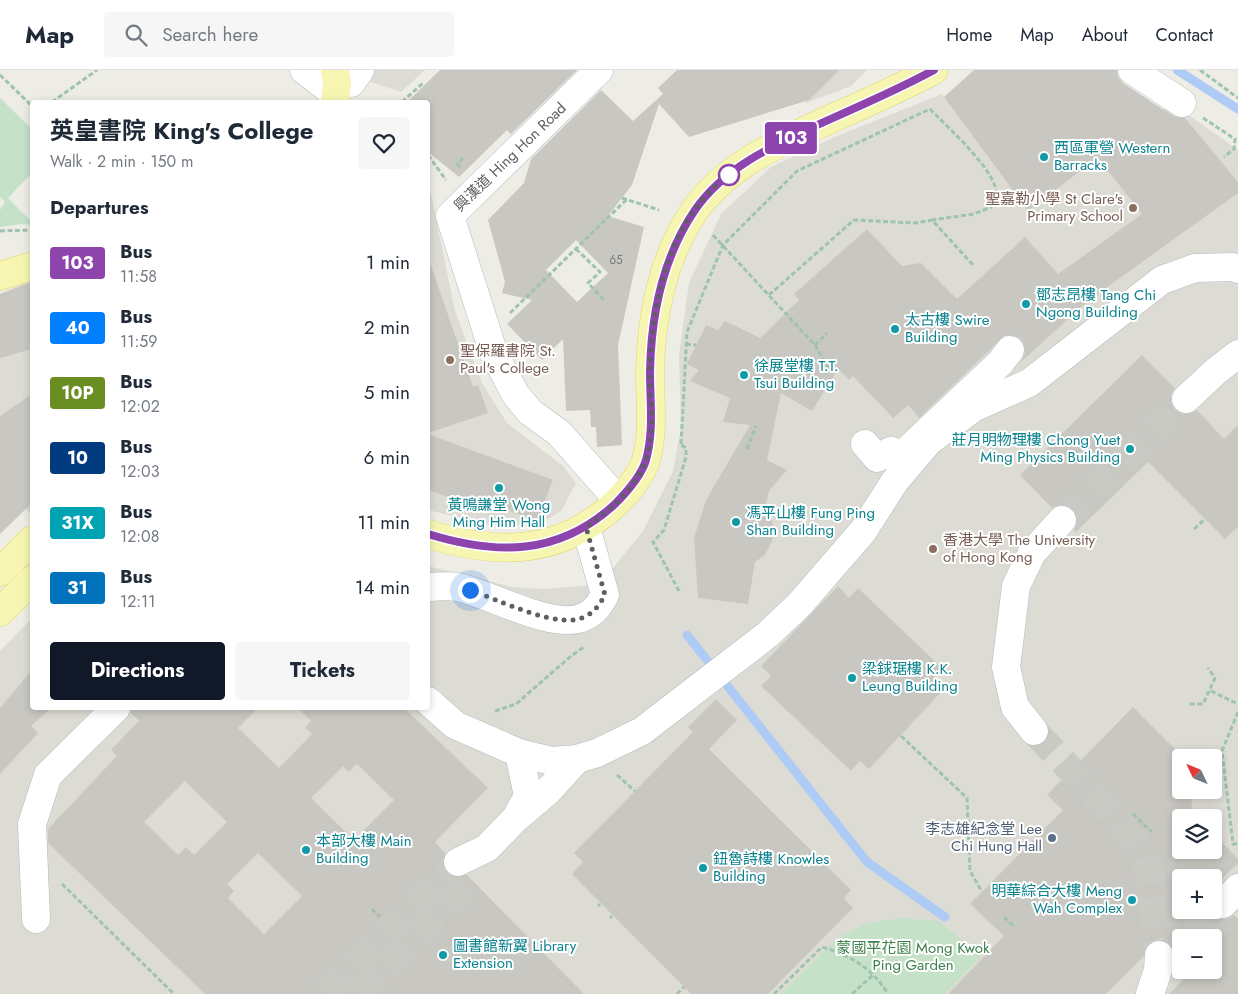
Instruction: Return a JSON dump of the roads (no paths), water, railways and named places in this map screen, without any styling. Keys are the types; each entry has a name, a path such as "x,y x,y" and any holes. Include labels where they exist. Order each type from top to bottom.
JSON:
{"main road":[{"path":"430,535 463,544 490,548 514,548 552,542 586,527 618,500 638,475 645,462 651,427 650,372 652,337 657,306 672,249 697,208 729,175 766,150 934,70"},
{"path":"0,276 30,267"},
{"path":"0,572 30,542"},
{"path":"0,612 30,582"}],"street":[{"path":"304,70 339,80"},
{"name":"興漢道 Hing Hon Road","path":"599,70 450,216 494,354 516,395 530,412 559,433 618,500"},
{"path":"1132,70 1191,110"},
{"path":"430,703 454,725 519,753 552,761 597,753 642,731 767,635 799,604 863,531 895,480 929,441 973,408 1028,383 1162,280 1195,268 1233,267 1238,269"},
{"path":"864,444 877,458 891,451 898,458 1000,363 1010,350"},
{"path":"1186,399 1216,371 1238,354"},
{"path":"1034,731 1015,706 1006,667 1016,586 1032,553 1062,520"},
{"path":"430,587 457,586 539,616 566,620 584,618 598,608 605,595 586,527"},
{"path":"36,919 32,824 48,775 114,710"},
{"path":"515,819 528,796 519,753"},
{"path":"467,870 515,819 548,791 577,758"}],"waterway":[{"path":"1177,70 1238,109"},
{"path":"687,635 867,862 945,917"}],"tunnel":[{"path":"1062,520 1186,399"},
{"path":"1034,731 1106,807 1139,847 1149,871 1159,955"},
{"path":"323,994 458,862"},
{"path":"356,994 475,879"},
{"path":"1199,929 1223,904"}],"place":[{"name":"西區軍營 Western Barracks","path":"1044,157"},
{"name":"聖嘉勒小學 St Clare's Primary School","path":"1133,208"},
{"name":"鄧志昂樓 Tang Chi Ngong Building","path":"1026,304"},
{"name":"太古樓 Swire Building","path":"895,329"},
{"name":"聖保羅書院 St. Paul's College","path":"450,360"},
{"name":"徐展堂樓 T.T. Tsui Building","path":"744,375"},
{"name":"莊月明物理樓 Chong Yuet Ming Physics Building","path":"1130,449"},
{"name":"黃鳴謙堂 Wong Ming Him Hall","path":"499,488"},
{"name":"馮平山樓 Fung Ping Shan Building","path":"736,522"},
{"name":"香港大學 The University of Hong Kong","path":"933,549"},
{"name":"梁銶琚樓 K.K. Leung Building","path":"852,678"},
{"name":"李志雄紀念堂 Lee Chi Hung Hall","path":"1052,838"},
{"name":"本部大樓 Main Building","path":"306,850"},
{"name":"鈕魯詩樓 Knowles Building","path":"703,868"},
{"name":"明華綜合大樓 Meng Wah Complex","path":"1132,900"},
{"name":"圖書館新翼 Library Extension","path":"443,955"}],"park label":[{"name":"蒙國平花園 Mong Kwok Ping Garden","path":"913,956"}]}
